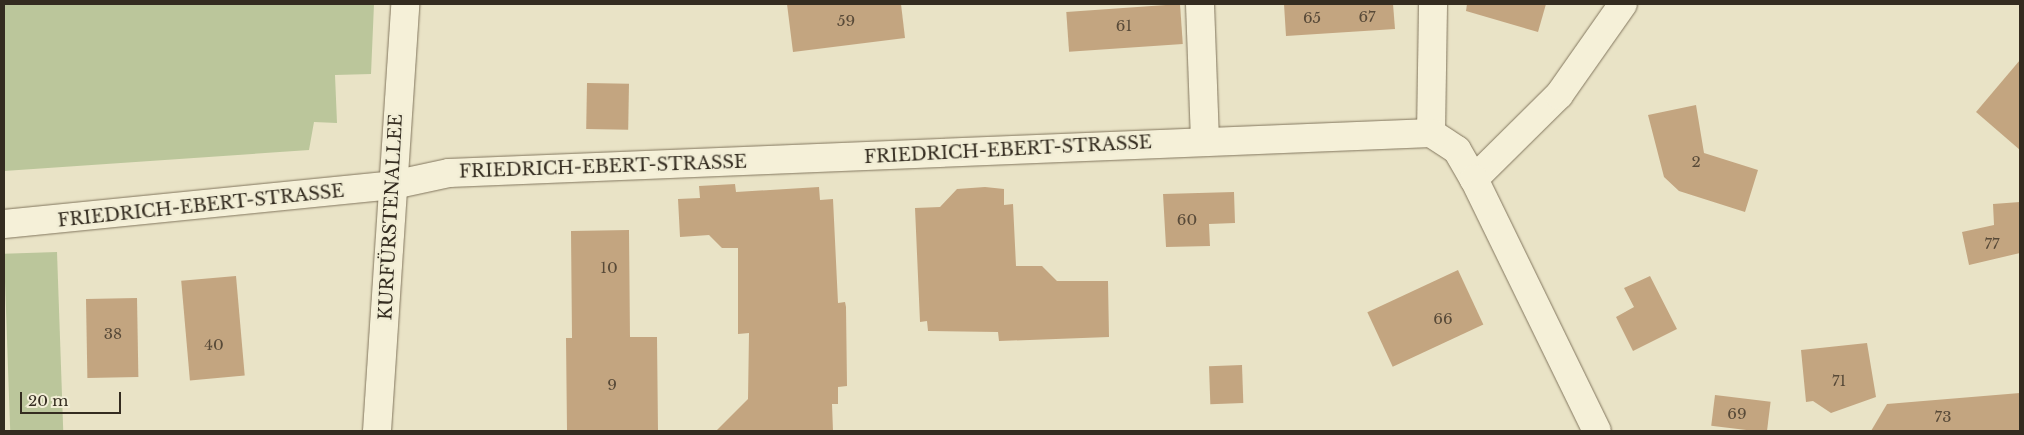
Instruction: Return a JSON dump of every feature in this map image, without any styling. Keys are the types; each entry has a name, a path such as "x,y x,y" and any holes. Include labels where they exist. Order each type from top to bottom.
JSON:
{"street":[{"name":"KURFÜRSTENALLEE","path":"378,431 405,4"},
{"path":"1200,4 1205,141"},
{"path":"1433,4 1431,133 1457,150 1474,179 1597,431"},
{"path":"1474,179 1559,96 1622,4"},
{"name":"FRIEDRICH-EBERT-STRASSE","path":"4,224 393,185 449,173 1431,133"}],"green space":[{"path":"4,4 374,4 371,74 335,75 337,123 314,122 309,150 4,171"},
{"path":"57,252 63,431 10,431 4,254"}],"building":[{"path":"787,4 901,4 905,38 793,52"},
{"path":"1180,4 1183,44 1069,52 1066,12"},
{"path":"1284,4 1393,4 1395,29 1286,36"},
{"path":"1467,4 1546,4 1538,32 1466,11"},
{"path":"2020,60 2020,150 1976,112"},
{"path":"587,83 629,84 628,130 586,129"},
{"path":"1696,105 1704,153 1758,170 1745,212 1679,191 1664,177 1648,115"},
{"path":"735,184 736,192 819,187 820,200 833,199 838,303 845,302 846,307 847,386 838,387 838,404 832,404 833,431 716,431 748,399 749,333 738,334 738,248 722,248 709,235 680,237 678,199 700,198 699,186"},
{"path":"985,187 1004,189 1004,205 1013,204 1016,266 1042,266 1057,281 1108,281 1109,337 999,341 998,332 928,331 927,321 920,322 915,208 940,207 957,189"},
{"path":"1234,192 1235,223 1209,224 1210,246 1166,247 1163,194"},
{"path":"2020,202 2020,253 1969,265 1962,232 1994,225 1993,204"},
{"path":"629,230 630,337 657,337 658,431 567,431 566,338 572,338 571,231"},
{"path":"1458,270 1483,324 1393,367 1367,312"},
{"path":"236,276 245,376 190,380 181,281"},
{"path":"1650,276 1677,329 1633,351 1616,317 1634,307 1624,288"},
{"path":"137,298 138,377 87,378 86,299"},
{"path":"1867,343 1876,397 1831,413 1813,401 1806,402 1801,350"},
{"path":"1242,365 1243,403 1210,404 1209,366"},
{"path":"2020,393 2020,431 1871,431 1887,404"},
{"path":"1715,395 1771,402 1767,431 1711,426"}]}
